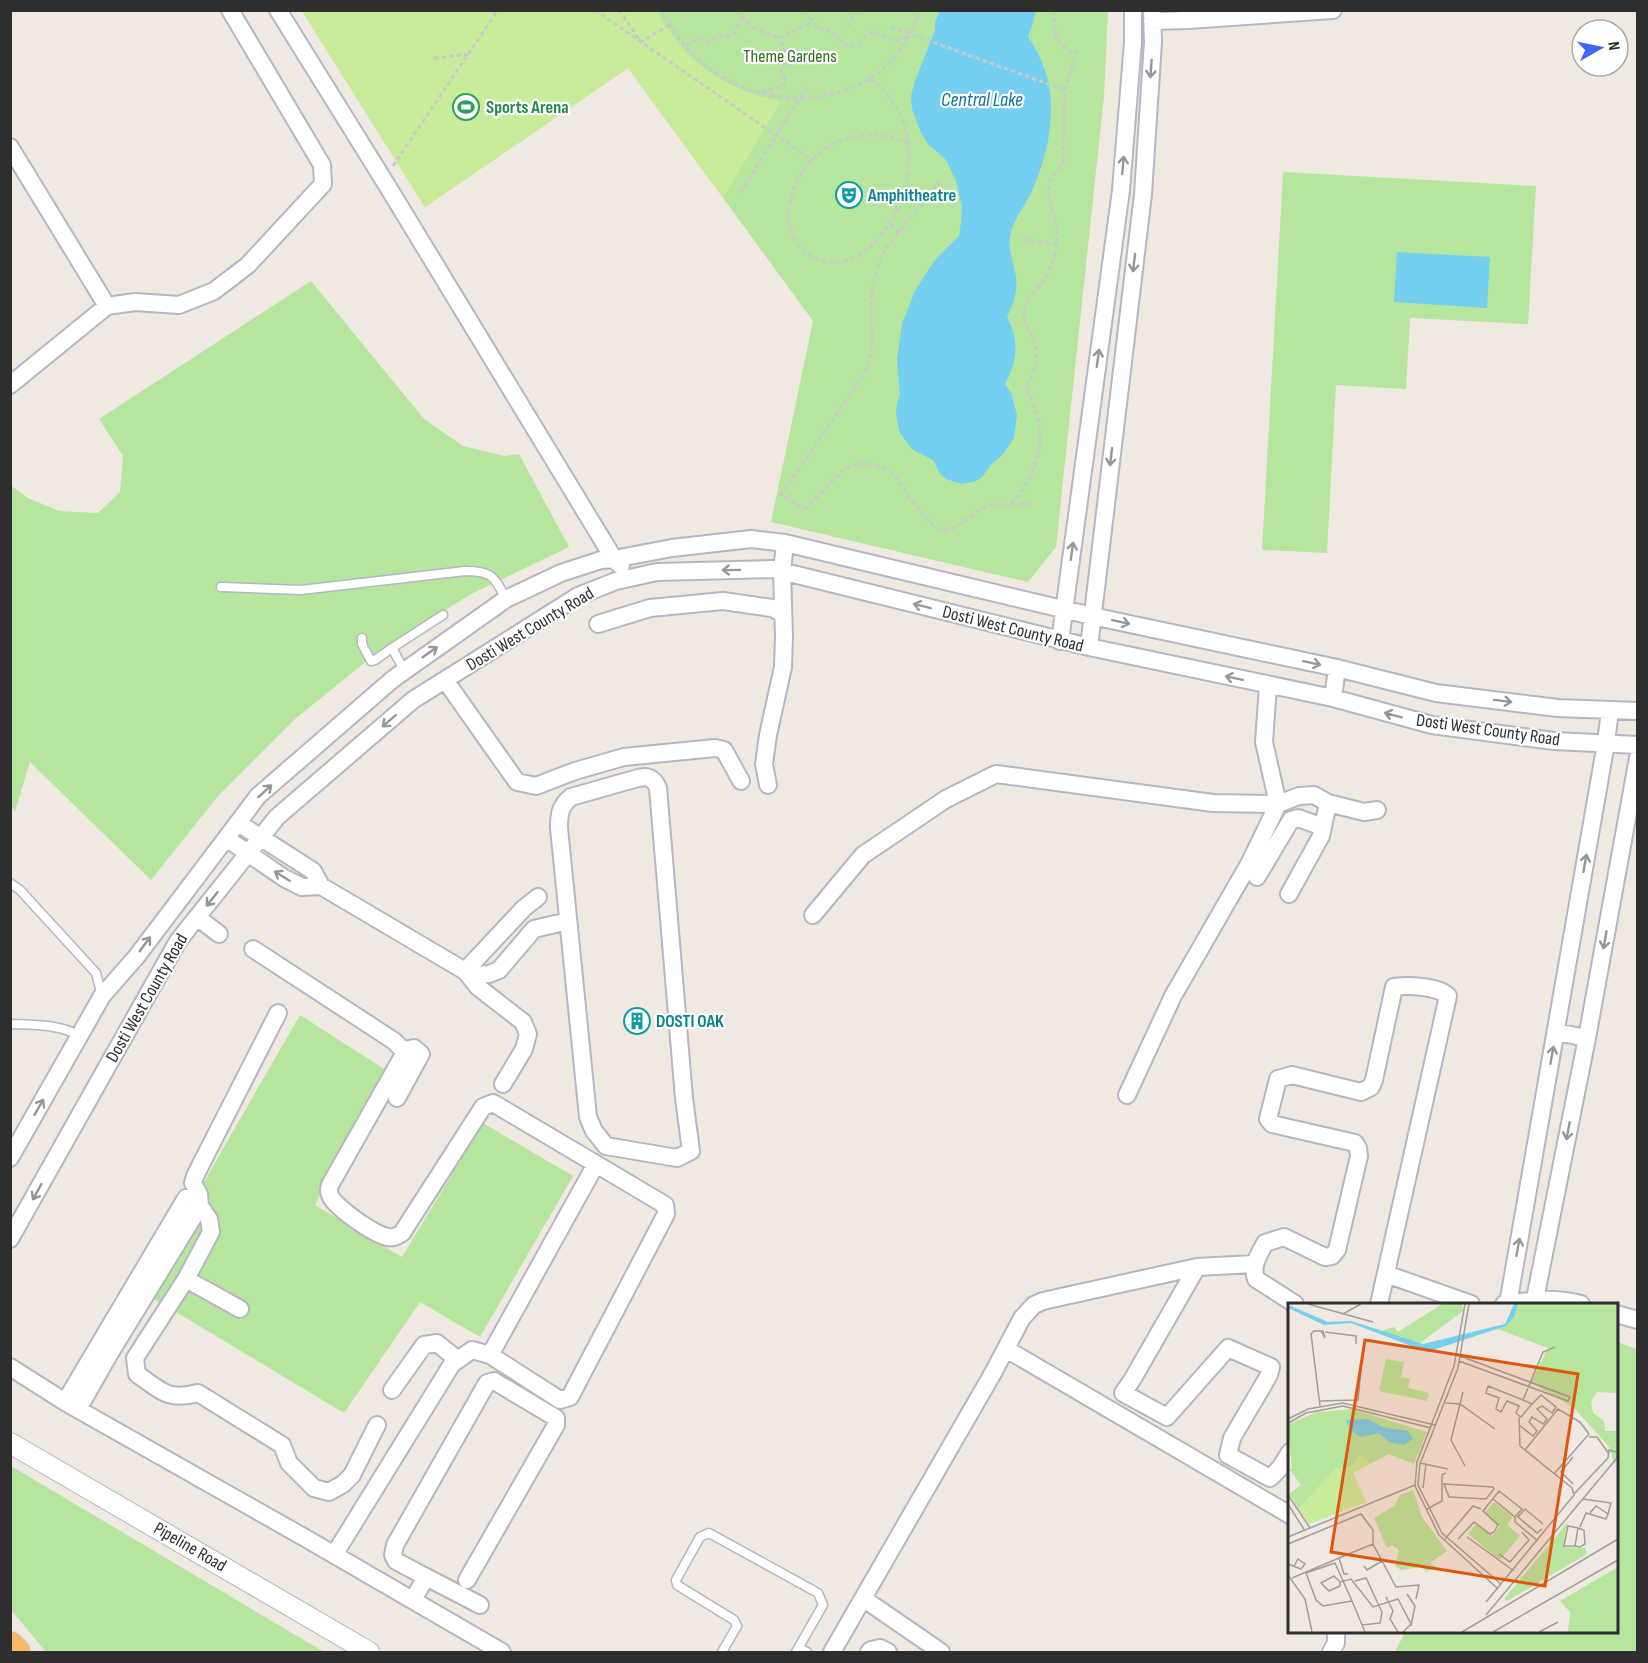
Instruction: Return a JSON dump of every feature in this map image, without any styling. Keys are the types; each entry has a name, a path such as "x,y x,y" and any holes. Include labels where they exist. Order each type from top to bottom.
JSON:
{"highway":[{"path":"10,1646 15,1653"}],"street":[{"path":"10,385 107,306 135,302 179,305 214,291 248,265 323,184 322,165 230,10"},
{"path":"278,10 614,559 630,578"},
{"path":"1060,640 1121,189 1133,42 1132,10"},
{"path":"1089,647 1143,194 1153,42 1152,16 1333,10"},
{"path":"1133,42 1153,42"},
{"path":"10,147 107,306"},
{"path":"1121,189 1143,194"},
{"name":"Dosti West County Road","path":"10,1158 102,996 136,956 258,796 393,678 506,599 561,573 601,560 672,548 751,539 785,543 1092,616 1337,668 1436,693 1558,708 1638,711"},
{"path":"768,785 764,764 783,667 782,571 785,543"},
{"name":"Dosti West County Road","path":"10,1239 15,1219 178,941 277,817 413,700 578,596 616,581 657,572 773,569 1089,647 1333,698 1432,725 1554,741 1638,745"},
{"path":"598,624 650,608 723,601 772,608 783,614"},
{"path":"1333,698 1337,668"},
{"path":"445,680 517,782 536,786 584,768 624,757 716,748 724,750 741,781"},
{"path":"1127,1095 1173,996 1249,864 1278,804 1264,742 1268,686"},
{"path":"1507,1303 1556,1032 1610,710"},
{"path":"1573,1303 1562,1300 1534,1302 1587,1038 1638,758"},
{"path":"813,915 863,855 946,798 996,774 1213,803 1278,804 1299,796 1314,795 1328,803 1364,812 1377,810"},
{"path":"638,777 651,778 658,788 684,1098 691,1151 677,1158 606,1146 594,1131 588,1116 568,921 559,828 560,810 571,797 638,777"},
{"path":"1289,894 1321,836 1328,803"},
{"path":"1257,877 1291,820 1298,818 1323,827"},
{"path":"238,822 313,871 321,886 465,971 477,975 499,970 534,929 568,921"},
{"path":"226,838 284,878 302,887 321,886"},
{"path":"465,971 524,908 538,897"},
{"path":"197,917 219,934"},
{"path":"253,949 394,1041 403,1050 403,1056 330,1185 332,1199 350,1216 385,1237 396,1237 402,1233 483,1107 493,1104 665,1205 666,1214 570,1397 560,1400 490,1355 472,1350 452,1364 334,1555"},
{"path":"465,971 478,987 524,1022 528,1034 524,1049 503,1084"},
{"path":"1292,1303 1256,1279 1253,1273 1254,1264 1265,1243 1284,1238 1325,1257 1332,1256 1337,1250 1359,1156 1355,1143 1272,1124 1268,1119 1278,1079 1292,1075 1361,1092 1371,1087 1394,987 1435,989 1444,991 1448,996 1379,1303"},
{"path":"278,1014 195,1176 193,1183 210,1219 211,1232 186,1279 135,1358 137,1374 164,1394 182,1397 198,1394 236,1416 282,1445 289,1463 314,1488 329,1492 344,1484 352,1474 377,1425"},
{"path":"1556,1032 1587,1038"},
{"path":"397,1098 421,1054 414,1048 403,1050"},
{"path":"490,1355 596,1164"},
{"path":"71,1406 186,1198 200,1200"},
{"path":"832,1653 1022,1318 1034,1305 1043,1301 1197,1267 1254,1264"},
{"path":"1197,1267 1123,1393 1167,1417 1228,1348 1271,1367 1269,1375 1232,1438 1228,1455 1270,1478 1288,1455"},
{"path":"1386,1274 1466,1303"},
{"path":"186,1279 240,1309"},
{"path":"1618,1314 1638,1320"},
{"path":"392,1390 423,1345 438,1343 458,1360"},
{"path":"1006,1349 1288,1514"},
{"path":"10,1367 71,1406 502,1653"},
{"path":"467,1580 556,1425 556,1418 494,1381 487,1383 395,1545 393,1555 396,1561 480,1605"},
{"name":"Pipeline Road","path":"10,1443 369,1653"},
{"path":"413,1600 426,1577"},
{"path":"864,1599 941,1653"},
{"path":"1331,1653 1336,1643 1336,1633"},
{"path":"869,1653 871,1650 880,1648 888,1653"}],"lane":[{"path":"221,587 301,590 482,571 496,580 506,599"},
{"path":"362,638 362,644 371,661 375,660 443,615"},
{"path":"392,648 404,670"},
{"path":"10,883 20,890 96,973 102,996"},
{"path":"10,1024 43,1025 63,1029 80,1036"},
{"path":"722,1653 737,1626 734,1620 677,1585 676,1580 700,1537 709,1533 818,1593 823,1605 801,1651"}],"path":[{"path":"383,180 498,10"},
{"path":"595,10 812,160"},
{"path":"619,10 641,42"},
{"path":"662,10 669,25 687,47 710,69 726,79 759,93 800,98 834,95 850,90 870,79 892,61 911,34 919,10"},
{"path":"738,10 755,29 780,38 812,22"},
{"path":"806,10 812,22 820,29 830,31 849,46 858,44 874,32 890,40 901,39 911,34"},
{"path":"847,27 858,10"},
{"path":"1056,10 1053,19 1055,33 1062,46 1075,54"},
{"path":"687,47 696,39 711,41 720,35 734,34 742,16"},
{"path":"641,42 669,25"},
{"path":"891,27 1065,90"},
{"path":"759,93 781,87 786,82 781,70 784,64 790,64 780,38"},
{"path":"1011,504 1020,495 1038,459 1040,445 1038,418 1027,386 1034,371 1037,355 1034,340 1025,322 1024,308 1049,273 1057,245 1055,214 1048,188 1053,175 1064,165 1065,90 1077,46"},
{"path":"434,58 470,54"},
{"path":"870,79 889,94 904,123 908,143 909,166 900,205 890,224 859,256 839,263 828,262 818,260 802,249 792,233 789,211 800,174 812,160 831,145 854,136 885,136 908,143"},
{"path":"740,194 807,87"},
{"path":"940,180 884,251 875,276 871,308 873,346 864,374 781,495 805,509 844,469 863,463 882,467 891,472 898,478 907,495 921,513 933,526 943,531 952,529 987,505 1032,504"},
{"path":"890,224 899,232"},
{"path":"1023,238 1057,245"}],"green space":[{"name":"Theme Gardens","path":"302,11 1108,11 1104,96 1056,547 1028,582 771,522 813,321 628,68 425,207"},
{"name":"Sports Arena","path":"302,11 657,11 680,45 708,71 741,89 781,101 723,198 628,68 425,207"},
{"path":"1283,172 1536,186 1528,324 1410,318 1406,389 1336,385 1327,553 1262,550"},
{"path":"311,281 424,419 463,446 504,456 519,454 569,547 471,594 379,651 295,719 218,796 151,880 30,762 15,811 11,806 10,485 28,498 59,511 98,513 120,492 123,456 99,419"},
{"path":"300,1015 384,1069 315,1205 402,1257 483,1123 573,1176 480,1337 420,1302 344,1413 141,1291"},
{"path":"1618,1342 1637,1349 1637,1652 1395,1652 1404,1633 1618,1633"},
{"path":"10,1466 324,1652 46,1652 11,1610"}],"water":[{"name":"Central Lake","path":"940,11 1036,11 1028,37 1048,80 1051,112 1043,161 1032,191 1016,219 1010,236 1016,288 1007,317 1014,334 1015,359 1005,384 1011,393 1017,415 1014,438 982,477 962,484 946,479 940,474 933,460 913,450 900,433 896,414 900,395 897,359 902,324 915,291 934,261 959,236 961,222 962,207 956,181 946,160 927,143 912,109 911,96 915,81"},
{"path":"1397,252 1490,257 1487,308 1394,302"}],"place":[{"name":"Sports Arena","path":"466,107"},
{"name":"Amphitheatre","path":"849,195"},
{"name":"DOSTI OAK","path":"637,1021"}]}
